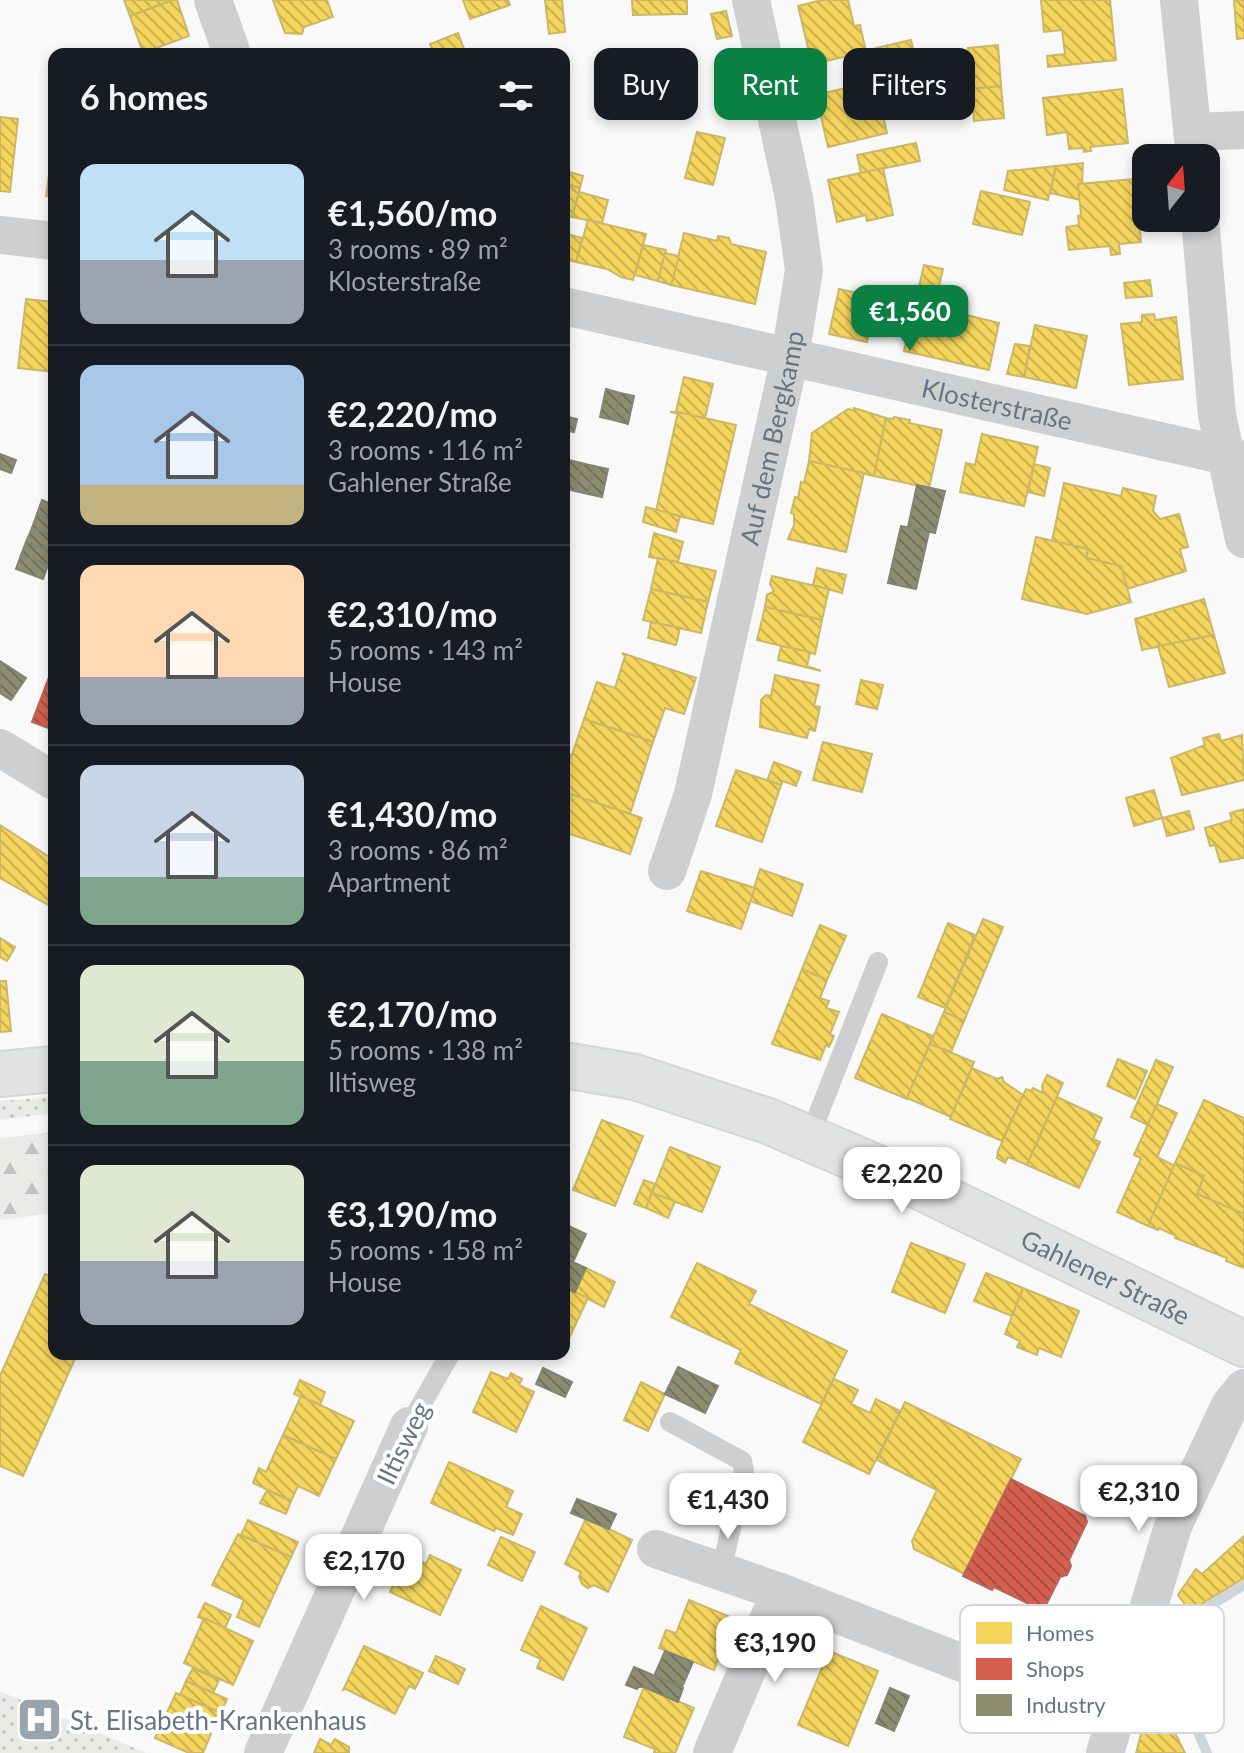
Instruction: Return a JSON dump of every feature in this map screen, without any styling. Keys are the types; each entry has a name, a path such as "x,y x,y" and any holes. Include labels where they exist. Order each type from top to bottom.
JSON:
{"main road":[{"name":"Gahlener Straße","path":"570,1066 635,1077 768,1121 908,1181 1244,1344"},
{"path":"0,1074 48,1070"}],"street":[{"path":"213,0 230,48"},
{"name":"Auf dem Bergkamp","path":"667,871 693,794 790,357 804,270 794,198 751,0"},
{"path":"1179,0 1194,144"},
{"path":"1197,144 1244,130"},
{"path":"1201,232 1217,415 1235,458 1244,539"},
{"path":"0,235 48,240"},
{"name":"Klosterstraße","path":"570,307 1235,458"},
{"path":"0,748 48,777"},
{"path":"1149,1605 1173,1526 1230,1405 1244,1388"},
{"name":"Iltisweg","path":"263,1753 409,1426"},
{"path":"656,1549 780,1592 960,1671"},
{"path":"712,1753 780,1592"}],"lane":[{"path":"809,1138 878,962"},
{"name":"Iltisweg","path":"409,1426 447,1360"},
{"path":"670,1422 742,1461 744,1470 721,1572"}],"green space":[{"path":"48,1097 48,1114 0,1120 0,1101"},
{"path":"48,1133 48,1214 0,1220 0,1138"},
{"name":"St. Elisabeth-Krankenhaus","path":"0,1691 146,1753 0,1753"}],"building: Homes":[{"path":"124,0 173,0 130,16"},
{"path":"177,0 189,36 157,48 141,48 130,16"},
{"path":"273,0 327,0 333,17 304,27 302,34 285,33"},
{"path":"463,0 508,0 510,5 470,19"},
{"path":"545,0 562,0 565,32 549,34"},
{"path":"632,0 687,0 687,14 633,15"},
{"path":"822,0 848,0 854,26 860,25 865,48 843,48 843,57 827,61 827,48 808,48 798,6"},
{"path":"1041,0 1110,0 1116,60 1048,67 1047,56 1065,54 1062,30 1044,32"},
{"path":"1234,0 1244,0 1244,38 1237,39"},
{"path":"726,11 732,36 717,39 711,14"},
{"path":"458,33 464,48 432,48 430,44"},
{"path":"911,40 913,48 876,48"},
{"path":"998,45 1001,86 975,89 975,48 968,48"},
{"path":"1001,86 1004,118 974,121 975,89"},
{"path":"843,89 843,120 884,120 887,133 828,147 822,120 827,120 827,92"},
{"path":"1122,89 1128,143 1090,147 1091,151 1084,152 1083,148 1069,149 1067,132 1047,135 1043,98"},
{"path":"0,117 18,119 10,192 0,191"},
{"path":"697,132 725,138 713,185 685,178"},
{"path":"916,143 920,161 861,173 857,155"},
{"path":"1083,163 1082,184 1078,184 1080,200 1050,193 1056,166"},
{"path":"1056,166 1048,200 1004,190 1008,171"},
{"path":"883,168 893,215 867,221 866,215 837,222 828,180"},
{"path":"570,172 583,176 580,188 570,185"},
{"path":"1132,179 1132,232 1140,232 1141,242 1119,244 1120,254 1111,255 1110,246 1069,250 1066,227 1079,225 1078,216 1081,215 1078,184"},
{"path":"570,185 580,188 570,216"},
{"path":"981,191 1030,202 1022,235 973,224"},
{"path":"579,192 608,200 602,223 572,217"},
{"path":"588,220 646,234 633,280 607,269 576,262"},
{"path":"684,233 717,241 718,236 729,238 731,244 766,252 755,304 671,285"},
{"path":"570,235 582,238 576,262 570,260"},
{"path":"643,245 666,250 658,281 635,275"},
{"path":"665,253 679,256 671,285 658,281"},
{"path":"924,265 943,269 934,307 999,323 989,370 904,351"},
{"path":"1150,280 1152,296 1126,298 1124,283"},
{"path":"839,289 877,297 867,342 829,334"},
{"path":"26,299 48,301 48,371 18,368"},
{"path":"1154,314 1155,320 1176,317 1183,379 1129,385 1121,324 1142,322 1142,315"},
{"path":"1035,325 1087,336 1076,388 1024,377"},
{"path":"1015,344 1030,346 1024,377 1007,374"},
{"path":"684,377 713,384 705,418 670,412 676,412"},
{"path":"854,408 886,418 874,476 809,461 812,433"},
{"path":"678,412 736,425 713,524 656,511"},
{"path":"894,417 942,430 929,488 874,476 886,418"},
{"path":"982,434 1038,447 1024,506 960,492 966,463 975,465"},
{"path":"809,461 864,473 846,552 788,539 794,525 794,514 791,513 795,497 798,498 801,482 804,483"},
{"path":"1034,464 1050,468 1044,496 1028,492"},
{"path":"1064,483 1121,496 1123,488 1156,496 1153,511 1160,519 1179,514 1188,547 1180,549 1186,571 1127,589 1121,566 1086,558 1088,549 1052,541"},
{"path":"646,507 680,516 676,532 643,522"},
{"path":"654,533 683,542 678,562 649,557"},
{"path":"1036,537 1088,549 1086,558 1121,566 1131,602 1087,614 1022,599"},
{"path":"658,558 716,571 708,602 651,589"},
{"path":"817,568 846,575 842,593 813,585"},
{"path":"772,576 829,589 822,620 765,607 767,595 774,591 770,584"},
{"path":"651,589 708,602 701,633 643,620"},
{"path":"1204,599 1214,635 1142,650 1135,619"},
{"path":"765,607 822,620 815,654 757,640"},
{"path":"651,622 680,628 676,645 648,638"},
{"path":"1214,635 1225,673 1169,687 1158,646"},
{"path":"781,646 810,652 807,666 821,671 778,660"},
{"path":"622,653 696,678 684,714 665,708 653,742 584,719 597,682 615,688 625,656"},
{"path":"775,675 819,685 814,706 820,707 815,731 809,729 807,738 760,727 761,700 766,695 771,696"},
{"path":"861,680 883,685 877,709 856,704"},
{"path":"584,719 653,742 630,814 570,794 572,755"},
{"path":"1219,734 1221,741 1242,735 1244,780 1182,795 1171,758 1205,745 1203,738"},
{"path":"823,742 872,754 862,792 813,780"},
{"path":"774,762 801,772 796,786 783,781 781,785 767,781"},
{"path":"736,770 781,785 762,842 716,826"},
{"path":"1154,790 1162,818 1134,826 1126,798"},
{"path":"570,794 642,818 630,854 570,834"},
{"path":"1244,809 1244,858 1220,862 1215,845 1210,846 1205,828 1232,820 1230,813"},
{"path":"1189,811 1194,829 1167,836 1162,818"},
{"path":"0,825 48,856 48,905 0,878"},
{"path":"760,869 803,884 792,916 750,901"},
{"path":"701,871 755,888 741,929 687,911"},
{"path":"983,919 1003,927 964,1021 944,1012"},
{"path":"948,923 975,935 945,1008 918,997"},
{"path":"820,925 846,936 827,980 802,969"},
{"path":"0,938 15,947 7,961 0,957"},
{"path":"802,969 827,980 820,998 829,1001 826,1008 839,1012 830,1034 834,1036 820,1060 772,1044"},
{"path":"0,981 6,981 11,1031 0,1032"},
{"path":"944,1012 964,1021 951,1052 930,1044"},
{"path":"882,1014 933,1036 907,1099 855,1078"},
{"path":"930,1044 974,1062 951,1117 907,1098"},
{"path":"1118,1059 1147,1071 1135,1099 1107,1086"},
{"path":"1156,1060 1173,1067 1148,1125 1131,1117"},
{"path":"972,1068 997,1079 1002,1077 1004,1082 1023,1095 1002,1141 950,1119"},
{"path":"1047,1075 1063,1083 1027,1165 1008,1157 1005,1163 997,1158 998,1151 1026,1089 1031,1091 1033,1088 1043,1093 1042,1086"},
{"path":"1057,1097 1102,1118 1093,1139 1100,1142 1079,1188 1027,1165"},
{"path":"1204,1100 1244,1118 1244,1214 1197,1194 1204,1176 1175,1163"},
{"path":"1157,1104 1177,1113 1157,1157 1175,1166 1148,1226 1117,1212 1141,1158 1134,1155"},
{"path":"602,1120 643,1136 615,1206 573,1190"},
{"path":"670,1147 720,1167 702,1212 652,1193"},
{"path":"1175,1163 1204,1176 1197,1194 1244,1214 1244,1268 1159,1228 1148,1226"},
{"path":"644,1180 655,1184 646,1208 634,1204"},
{"path":"652,1193 675,1201 668,1218 646,1208"},
{"path":"911,1243 965,1264 945,1313 892,1292"},
{"path":"697,1263 756,1291 749,1304 847,1351 821,1404 735,1363 741,1350 671,1317"},
{"path":"586,1268 615,1282 604,1307 575,1292"},
{"path":"986,1273 1023,1288 1012,1316 974,1301"},
{"path":"45,1274 48,1275 48,1360 74,1360 23,1476 0,1466 0,1376"},
{"path":"1023,1288 1079,1311 1061,1357 1039,1348 1037,1355 1017,1347 1020,1341 1005,1334"},
{"path":"570,1290 588,1298 570,1336"},
{"path":"491,1372 508,1379 511,1373 522,1379 519,1385 534,1392 516,1432 473,1412"},
{"path":"834,1379 858,1390 851,1404 870,1413 876,1399 900,1411 869,1474 803,1442"},
{"path":"300,1380 325,1392 320,1405 294,1394"},
{"path":"641,1382 665,1394 648,1431 624,1420"},
{"path":"301,1396 354,1421 336,1459 283,1435"},
{"path":"905,1402 1021,1459 964,1574 914,1549 912,1541 937,1490 877,1460"},
{"path":"283,1435 336,1459 319,1496 298,1486 291,1501 253,1483 259,1468 266,1472"},
{"path":"449,1462 513,1491 506,1507 522,1514 513,1535 496,1528 494,1531 431,1503"},
{"path":"267,1490 291,1501 286,1514 260,1503"},
{"path":"586,1518 632,1540 608,1592 594,1585 588,1588 582,1584 579,1577 581,1572 565,1564"},
{"path":"248,1520 298,1542 291,1557 241,1535"},
{"path":"238,1534 291,1557 259,1627 237,1617 244,1600 212,1585"},
{"path":"1244,1536 1244,1578 1200,1605 1186,1605 1178,1595 1196,1569 1202,1574"},
{"path":"501,1537 535,1552 522,1581 488,1565"},
{"path":"407,1555 426,1564 430,1555 461,1570 440,1615 390,1592"},
{"path":"689,1600 735,1619 714,1670 659,1648 666,1630 676,1633"},
{"path":"205,1603 231,1615 225,1628 198,1617"},
{"path":"541,1606 587,1628 563,1680 537,1668 541,1659 521,1650"},
{"path":"204,1618 253,1641 233,1685 184,1663"},
{"path":"364,1646 423,1673 415,1689 409,1686 395,1714 343,1690"},
{"path":"829,1651 878,1671 848,1746 798,1725"},
{"path":"436,1656 465,1669 458,1684 429,1671"},
{"path":"193,1668 219,1680 213,1693 186,1681"},
{"path":"186,1681 227,1699 221,1713 180,1695"},
{"path":"644,1687 694,1708 675,1753 654,1753 655,1749 624,1737"},
{"path":"176,1693 221,1713 215,1726 208,1723 211,1734 203,1753 189,1753 155,1738"},
{"path":"1141,1733 1175,1733 1185,1753 1136,1753"},
{"path":"320,1739 331,1745 335,1739 349,1747 349,1753 314,1753"}],"building: Shops":[{"path":"48,680 48,728 32,722"},
{"path":"1011,1479 1085,1516 1087,1522 1069,1560 1071,1566 1067,1575 1060,1577 1046,1605 1031,1605 963,1576"}],"building: Industry":[{"path":"606,389 620,393 614,420 600,417"},
{"path":"620,393 634,396 628,424 614,420"},
{"path":"570,417 577,419 574,432 570,431"},
{"path":"0,454 16,460 11,473 0,469"},
{"path":"570,460 581,463 575,491 570,490"},
{"path":"581,463 594,466 588,494 575,491"},
{"path":"594,466 608,469 602,497 588,494"},
{"path":"917,485 945,491 935,533 908,527"},
{"path":"42,500 48,502 48,519 37,514"},
{"path":"37,514 48,519 48,534 32,528"},
{"path":"901,526 929,532 916,589 888,583"},
{"path":"32,528 48,534 48,550 26,542"},
{"path":"26,542 48,550 48,565 21,555"},
{"path":"21,555 48,565 43,579 16,569"},
{"path":"0,661 26,678 11,700 0,693"},
{"path":"570,1227 586,1234 573,1262 570,1261"},
{"path":"570,1261 586,1268 575,1292 570,1290"},
{"path":"678,1367 718,1386 705,1413 665,1394"},
{"path":"543,1368 572,1382 565,1397 536,1384"},
{"path":"577,1499 616,1514 609,1529 571,1513"},
{"path":"665,1651 693,1662 682,1687 654,1676"},
{"path":"634,1667 683,1688 678,1702 644,1687 637,1689 626,1685"},
{"path":"890,1688 909,1696 894,1731 876,1723"}],"waterway":[{"path":"1211,1605 1244,1585"},
{"path":"1198,1733 1207,1753"}],"place":[{"name":"St. Elisabeth-Krankenhaus","path":"39,1720"}]}
